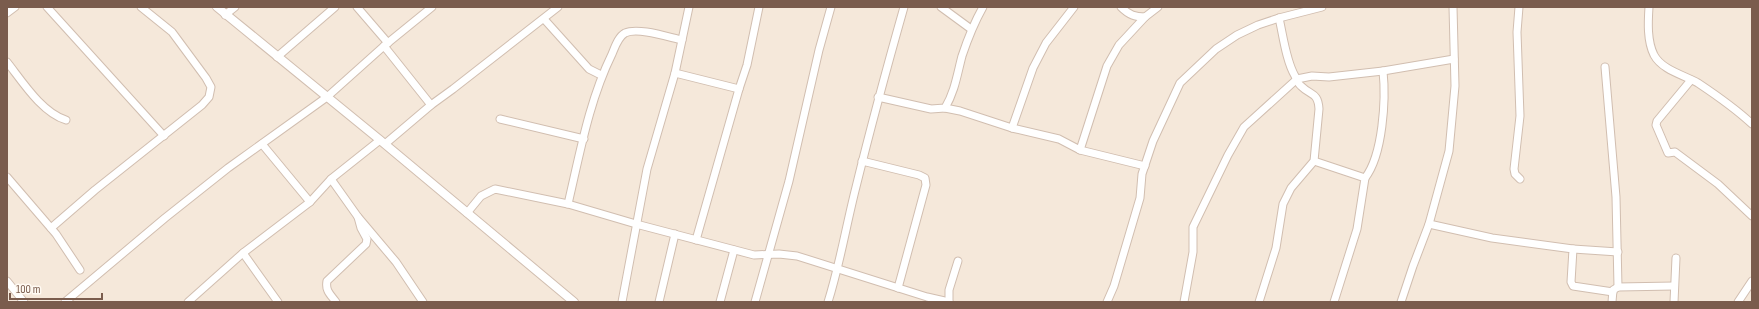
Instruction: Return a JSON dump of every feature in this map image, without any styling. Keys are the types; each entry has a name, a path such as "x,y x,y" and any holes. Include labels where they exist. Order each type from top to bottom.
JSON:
{"street":[{"path":"7,13 15,7"},
{"path":"47,7 164,136"},
{"path":"51,228 210,97 211,87 206,78 172,32 141,7"},
{"path":"217,7 383,142 574,302"},
{"path":"225,15 235,7"},
{"path":"277,57 335,7"},
{"path":"357,7 431,105"},
{"path":"65,302 165,218 228,168 327,97 432,7"},
{"path":"188,302 243,254 310,202 331,179 383,142 558,7"},
{"path":"622,302 647,169 675,73 689,7"},
{"path":"696,240 747,65 759,7"},
{"path":"755,302 789,181 817,56 831,7"},
{"path":"828,302 839,268 862,161 878,97 904,7"},
{"path":"941,7 971,29"},
{"path":"945,108 952,97 971,29 983,7"},
{"path":"1012,128 1037,62 1046,43 1074,7"},
{"path":"1121,7 1127,13 1136,17 1145,17"},
{"path":"1080,150 1107,66 1119,45 1145,17 1158,7"},
{"path":"1107,302 1114,286 1140,198 1142,174 1153,141 1180,83 1216,49 1237,35 1258,25 1279,18 1322,7"},
{"path":"1401,302 1429,224 1449,150 1455,86 1452,7"},
{"path":"1519,7 1517,32 1520,116 1514,169 1515,174 1520,179"},
{"path":"1649,7 1650,40 1655,57 1671,70 1705,88 1752,124"},
{"path":"1259,302 1276,248 1283,204 1291,188 1314,161 1319,102 1310,91 1301,86 1297,79 1290,63 1279,18"},
{"path":"544,19 589,69 601,75"},
{"path":"568,204 591,107 601,75 619,39 625,33 643,32 682,40"},
{"path":"1184,302 1193,252 1194,226 1208,195 1244,127 1297,79 1312,76 1329,77 1383,71 1454,59"},
{"path":"7,62 45,107 57,117 66,120"},
{"path":"1605,67 1616,197 1618,287"},
{"path":"1334,302 1357,228 1365,178 1376,159 1380,143 1383,71"},
{"path":"675,73 739,89"},
{"path":"1691,80 1657,121 1656,125 1668,153 1674,152 1718,184 1752,216"},
{"path":"878,97 931,108 945,108 1012,128 1059,139 1080,150 1145,166"},
{"path":"500,119 584,139"},
{"path":"262,144 310,202"},
{"path":"862,161 919,175 925,178 926,185 898,288"},
{"path":"1314,161 1365,178"},
{"path":"7,177 51,228 80,270"},
{"path":"331,179 358,217 396,262 423,302"},
{"path":"467,213 481,196 495,189 568,204 636,224 754,255 788,254 839,268 927,297 949,302 949,290 958,261"},
{"path":"336,302 328,292 326,287 327,281 366,244 367,240 361,228 358,217"},
{"path":"1429,224 1492,238 1573,249 1618,252"},
{"path":"659,302 675,234"},
{"path":"1573,249 1571,282 1573,286 1613,292"},
{"path":"720,302 734,250"},
{"path":"243,254 278,302"},
{"path":"1674,302 1676,258"},
{"path":"7,281 24,302"},
{"path":"1738,302 1752,281"},
{"path":"1612,302 1613,292 1618,287 1674,286"}],"shaded area":[{"path":"7,7 1752,7 1752,302 7,302"}]}
